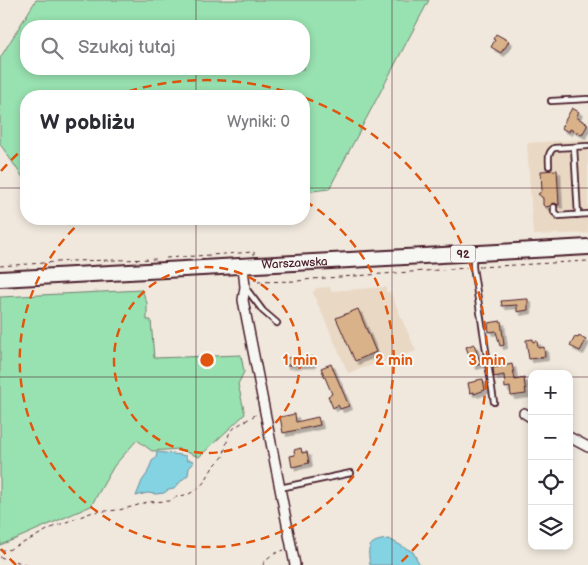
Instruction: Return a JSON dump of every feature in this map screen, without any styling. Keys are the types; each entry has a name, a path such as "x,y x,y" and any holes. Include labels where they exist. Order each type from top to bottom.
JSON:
{"main road":[{"name":"Warszawska","path":"0,279 249,269 588,247"}],"street":[{"path":"249,269 243,300 295,565"},
{"path":"573,439 588,446"}],"lane":[{"path":"551,101 588,99"},
{"path":"549,166 550,151 554,148 588,146"},
{"path":"574,147 578,215"},
{"path":"554,207 554,212 558,216 588,214"},
{"path":"473,253 473,268 494,402"},
{"path":"245,288 263,311 277,323"},
{"path":"280,488 351,473"}],"path":[{"path":"0,266 72,261 162,259 254,252"},
{"path":"249,269 255,282 264,282 588,261"},
{"path":"0,550 8,550 53,527 93,512 119,510 147,502 170,501 176,497 189,494 200,488 213,467 223,457 229,434 234,427 264,411"},
{"path":"263,565 265,560 271,556 292,548"},
{"path":"0,557 29,565"}],"shaded area":[{"path":"588,139 588,233 533,235 527,143"},
{"path":"330,287 331,291 386,287 386,292 390,292 416,351 348,373 313,293 316,288"}],"green space":[{"path":"36,0 429,0 329,189 310,191 310,90 20,90 20,173 0,144 0,58 20,26 20,75 310,75 310,20 24,20"},
{"path":"142,290 147,303 147,320 151,320 154,358 241,355 244,372 238,384 245,414 199,457 179,449 152,451 137,440 114,466 91,506 0,545 0,297"}],"water":[{"path":"157,452 186,456 187,461 193,461 193,464 189,468 188,475 174,489 164,493 147,493 136,496 152,461 156,458"},
{"path":"389,539 413,552 420,565 370,565 370,546 377,541"}],"building":[{"path":"496,34 509,41 501,53 491,47"},
{"path":"572,108 579,112 576,117 588,124 582,135 570,129 569,132 561,128"},
{"path":"557,170 559,205 554,203 545,207 543,205 543,198 538,194 542,191 541,171"},
{"path":"528,299 528,310 517,312 517,305 502,306 501,301"},
{"path":"358,309 376,352 355,361 336,318"},
{"path":"501,321 504,345 500,346 496,331 489,332 488,323"},
{"path":"579,336 586,340 580,351 570,346 575,337 578,338"},
{"path":"533,339 533,342 537,341 538,348 544,347 545,357 529,359 526,340"},
{"path":"474,344 481,364 473,366 466,347"},
{"path":"312,357 312,364 285,365 285,358"},
{"path":"331,364 349,406 340,409 338,405 333,408 328,396 332,394 321,368"},
{"path":"512,364 515,380 524,378 526,394 511,396 510,387 505,388 504,375 494,377 493,368"},
{"path":"483,379 485,390 474,394 474,392 470,393 468,383"},
{"path":"295,414 296,422 318,417 320,425 283,433 280,417"},
{"path":"301,448 302,453 307,452 309,463 292,467 290,456 295,455 294,450"}]}
